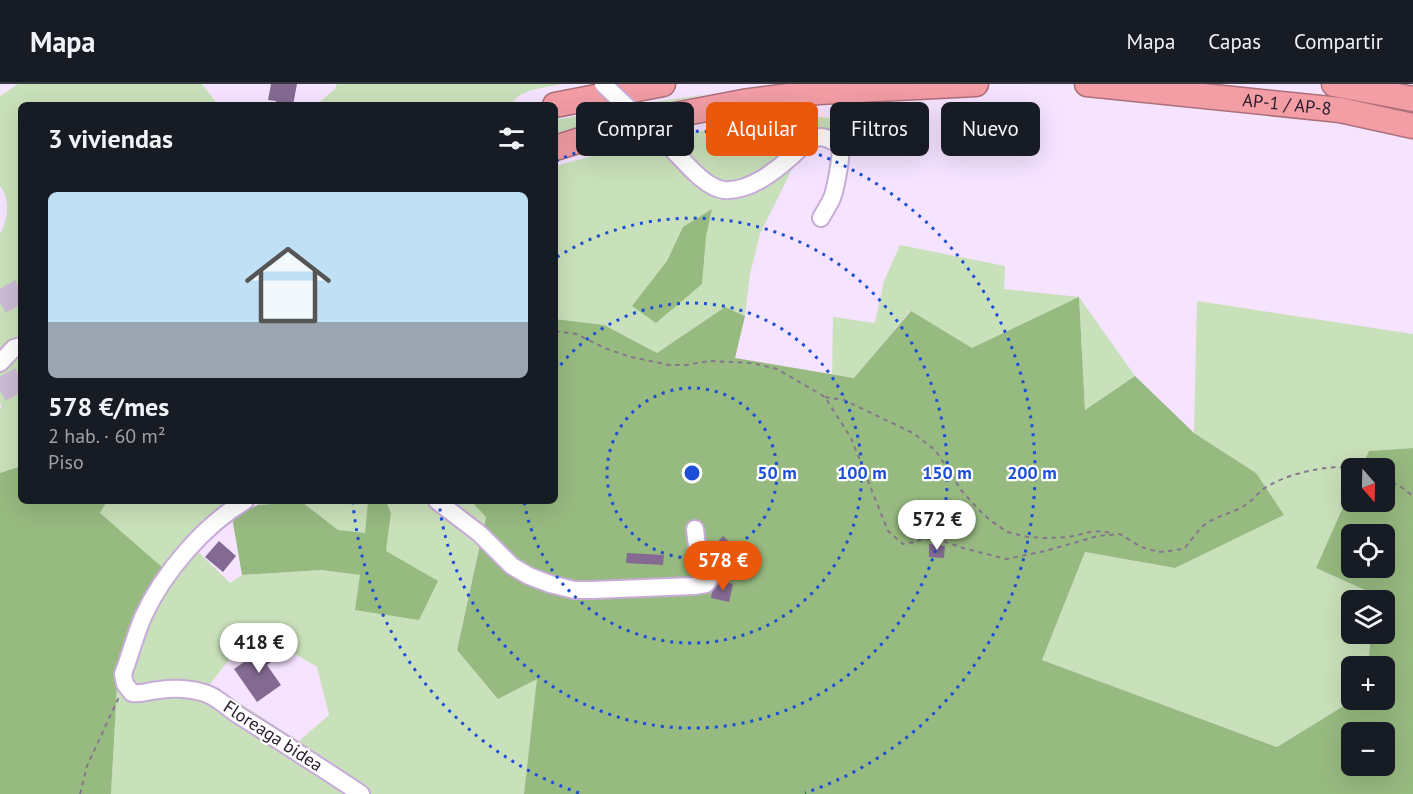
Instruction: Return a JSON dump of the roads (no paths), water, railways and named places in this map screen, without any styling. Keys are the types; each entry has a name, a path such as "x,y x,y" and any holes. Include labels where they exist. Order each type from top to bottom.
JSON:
{"highway":[{"path":"558,104 663,84"},
{"path":"558,147 619,128 743,102 818,92 976,84"},
{"name":"AP-1 / AP-8","path":"1087,84 1340,110 1413,126"},
{"name":"AP-1 / AP-8","path":"1334,84 1413,99"}],"street":[{"path":"603,84 714,188 738,189 755,182 779,168 812,139 828,138 841,150 832,198 821,218"},
{"path":"0,363 18,345"},
{"path":"441,504 480,534 512,566 529,576 574,590 706,584 713,574 712,566 700,554 695,529"},
{"path":"220,534 239,505"},
{"name":"Floreaga bidea","path":"239,505 218,519 167,575 143,617 123,674 125,684 132,693 144,694 157,690 182,689 203,692 224,703 237,714 304,755 361,794"}],"tunnel":[{"path":"0,302 18,293"},
{"path":"0,390 18,381"}]}
